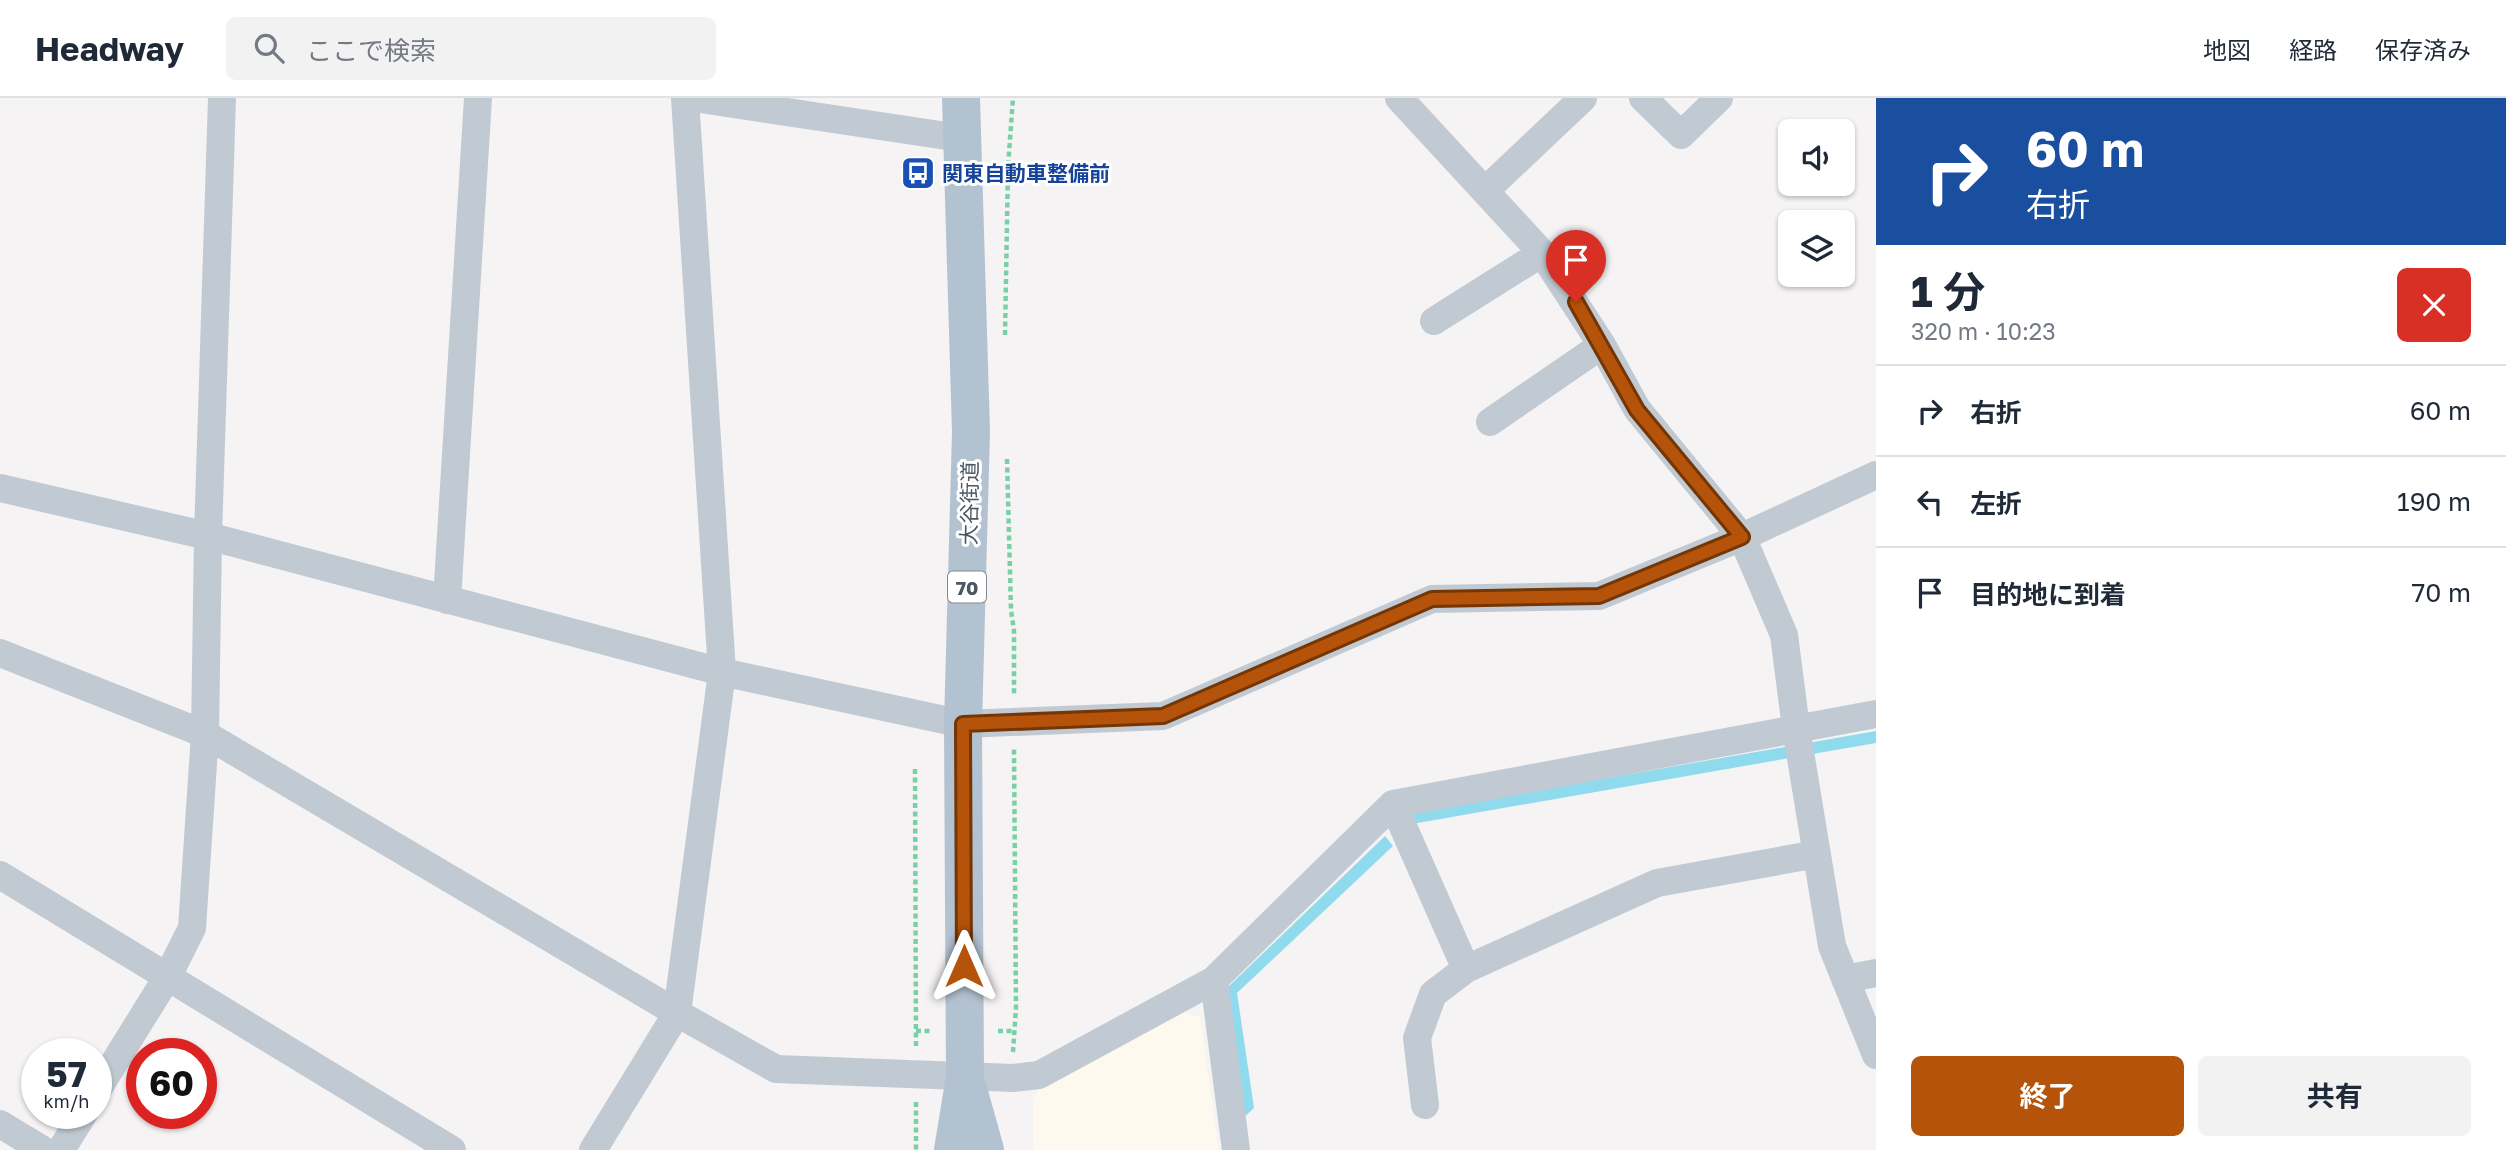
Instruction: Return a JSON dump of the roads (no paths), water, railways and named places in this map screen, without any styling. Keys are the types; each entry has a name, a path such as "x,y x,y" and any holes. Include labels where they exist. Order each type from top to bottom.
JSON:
{"main road":[{"name":"大谷街道","path":"953,1150 965,1077 963,724 971,432 960,138 961,98"},
{"name":"大谷街道","path":"965,1077 985,1150"}],"street":[{"path":"112,1066 168,976 191,928 205,734 208,536 222,98"},
{"path":"447,600 478,98"},
{"path":"593,1150 677,1013 722,672 685,98"},
{"path":"694,98 960,138"},
{"path":"1399,98 1542,253 1602,345 1637,410 1742,537 1784,635 1796,728 1832,947 1876,1055"},
{"path":"1486,190 1583,98"},
{"path":"1643,98 1681,135 1719,98"},
{"path":"1434,321 1542,253"},
{"path":"1490,422 1602,345"},
{"path":"0,488 208,536 722,672 963,724 1163,716 1432,599 1599,596 1742,537 1876,475"},
{"path":"0,653 205,734 776,1069 965,1077 1013,1078 1039,1075 1214,980 1393,804 1876,714"},
{"path":"1393,804 1466,969"},
{"path":"1425,1105 1416,1038 1433,994 1466,969 1657,883 1817,854"},
{"path":"0,875 452,1150"},
{"path":"1845,979 1876,973"},
{"path":"1214,980 1236,1150"},
{"path":"0,1125 43,1150"},
{"path":"61,1150 73,1129"}],"water":[{"path":"1876,731 1876,743 1412,824 1407,813"},
{"path":"1385,836 1393,846 1237,993 1254,1108 1241,1120 1227,988"}],"place":[{"name":"関東自動車整備前","path":"918,173"}]}
